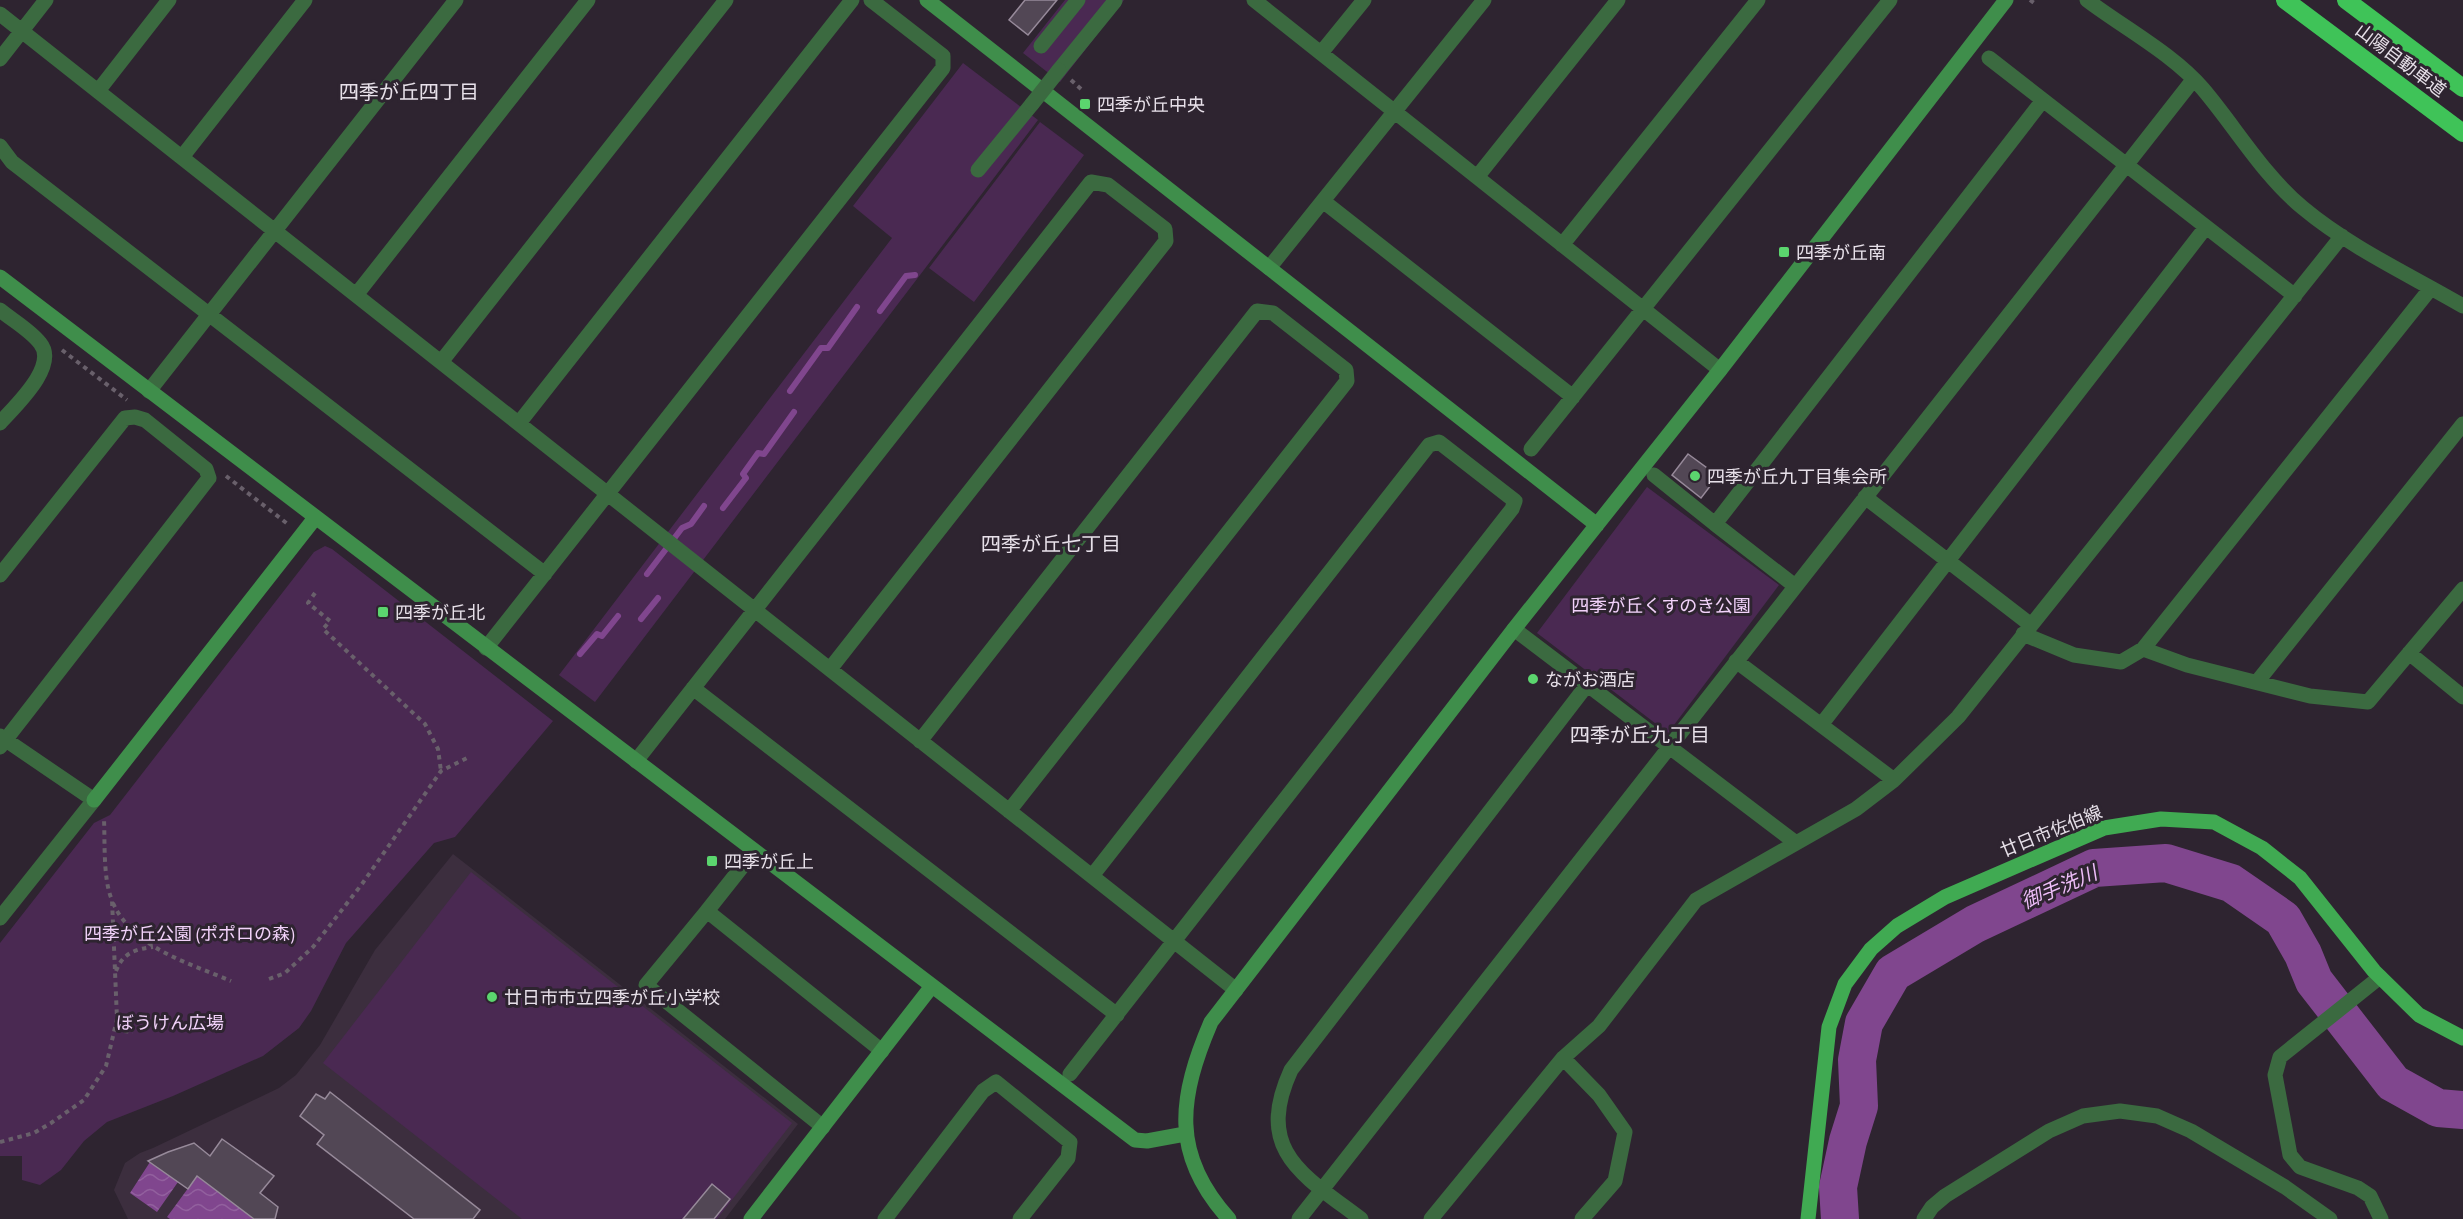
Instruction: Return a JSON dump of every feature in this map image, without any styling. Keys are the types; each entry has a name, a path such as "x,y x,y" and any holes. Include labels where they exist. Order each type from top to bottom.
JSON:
{"highway":[{"name":"山陽自動車道","path":"2285,0 2463,133"},
{"name":"山陽自動車道","path":"2346,0 2463,88"}],"main road":[{"name":"廿日市佐伯線","path":"1808,1219 1829,1027 1845,984 1865,957 1897,926 1946,897 2104,828 2161,819 2214,822 2262,848 2300,878 2380,977 2419,1015 2463,1038"}],"street":[{"path":"0,58 46,0"},
{"path":"98,91 169,0"},
{"path":"182,157 305,0"},
{"path":"149,391 456,0"},
{"path":"356,295 588,0"},
{"path":"441,362 726,0"},
{"path":"519,423 852,0"},
{"path":"486,648 943,68 943,56 871,0"},
{"path":"927,0 1597,525"},
{"path":"1041,46 1078,0"},
{"path":"978,170 1114,0"},
{"path":"1254,0 1720,370"},
{"path":"1321,53 1364,0"},
{"path":"1269,268 1484,0"},
{"path":"1477,177 1618,0"},
{"path":"1562,245 1758,0"},
{"path":"1531,449 1890,0"},
{"path":"1229,1219 1213,1201 1195,1168 1185,1134 1187,1096 1195,1061 1211,1022 1514,629 1720,370 2006,0"},
{"path":"2087,0 2171,60 2202,87 2273,179 2302,207 2342,236 2463,306"},
{"path":"0,14 1236,990"},
{"path":"1989,58 2295,296"},
{"path":"1299,1219 2193,80"},
{"path":"1715,524 2043,100"},
{"path":"0,146 12,162 545,574"},
{"path":"636,761 1090,182 1108,184 1165,229 1166,241 830,669"},
{"path":"1323,201 1573,397"},
{"path":"1821,725 2206,227"},
{"path":"1431,1219 1563,1058 1599,1026 1696,900 1856,808 1894,780 1958,717 2342,236"},
{"path":"0,277 1135,1140 1147,1141 1185,1134"},
{"path":"1865,497 1948,561 2027,630 2074,655 2121,662 2143,649 2431,288"},
{"path":"0,310 41,343 46,360 38,378 0,423"},
{"path":"920,741 1257,311 1273,313 1347,370 1347,381 1010,811"},
{"path":"0,575 125,418 135,417 145,420 206,469 209,478 2,741 94,800"},
{"path":"2257,682 2463,424"},
{"path":"1070,1074 1512,509 1515,501 1439,442 1429,446 1092,876"},
{"path":"1654,476 1795,586"},
{"path":"0,918 315,518"},
{"path":"2143,649 2187,665 2310,696 2368,702 2463,589"},
{"path":"1514,629 1796,843"},
{"path":"2409,653 2463,697"},
{"path":"1736,662 1894,780"},
{"path":"1361,1219 1292,1163 1280,1139 1277,1116 1282,1090 1291,1070 1587,685"},
{"path":"693,688 1117,1015"},
{"path":"745,863 646,985 823,1127"},
{"path":"706,911 882,1051"},
{"path":"2380,977 2280,1057 2275,1076 2290,1155 2300,1167 2358,1188 2370,1196 2381,1219"},
{"path":"751,1219 932,986"},
{"path":"1563,1058 1599,1095 1624,1132 1615,1181 1582,1219"},
{"path":"885,1219 983,1091 996,1082 1070,1142 1068,1158 1020,1219"},
{"path":"1924,1219 1932,1207 1945,1196 2049,1131 2083,1116 2120,1111 2157,1116 2191,1131 2285,1187 2330,1219"}],"path":[{"path":"315,593 308,603 330,621 322,629 424,724 438,749 441,771"},
{"path":"269,979 285,973 313,947 362,884 441,771 467,758"},
{"path":"104,819 108,877 106,887 120,919 153,947 231,981"},
{"path":"0,1142 33,1133 84,1100 106,1066 117,1019 112,900"},
{"path":"114,974 120,960 134,950 153,947"},
{"path":"115,1030 133,1032"}],"shaded area":[{"name":"廿日市市立四季が丘小学校","path":"453,854 798,1124 725,1219 128,1219 114,1190 125,1163 140,1153 279,1088 296,1075 320,1045 375,950"}],"green space":[{"path":"1065,0 1124,0 1060,82 1023,53"},
{"path":"963,63 1038,120 595,702 559,675 892,238 853,206"},
{"path":"1040,122 1084,155 974,302 929,268"},
{"name":"四季が丘くすのき公園","path":"1647,487 1779,585 1668,733 1537,633"},
{"name":"四季が丘公園 (ポポロの森)","path":"325,546 332,549 553,721 455,837 434,843 346,943 311,1011 299,1028 263,1056 107,1122 84,1141 61,1170 40,1185 22,1180 22,1156 0,1156 0,943 94,823 110,815 314,552"},
{"name":"廿日市市立四季が丘小学校","path":"471,872 792,1123 717,1219 522,1219 323,1063"}],"water":[{"path":"150,1162 178,1182 157,1212 130,1193"},
{"path":"197,1176 254,1219 170,1219 167,1217"}],"building":[{"path":"1025,0 1057,0 1028,35 1009,20"},
{"name":"四季が丘九丁目集会所","path":"1688,454 1718,476 1701,498 1672,475"},
{"path":"330,1092 480,1210 473,1219 414,1219 317,1144 324,1135 300,1116 316,1094 325,1099"},
{"path":"222,1139 274,1176 260,1193 278,1207 275,1219 254,1219 197,1176 188,1189 148,1161 194,1143 210,1156"},
{"path":"712,1184 730,1199 714,1219 683,1219"}],"waterway":[{"path":"880,311 906,276 915,275"},
{"path":"790,391 821,348 828,348 857,307"},
{"path":"723,508 746,478 743,474 758,453 764,454 794,412"},
{"path":"647,574 682,528 691,524 704,506"},
{"path":"641,619 658,598"},
{"path":"580,654 597,634 602,636 618,616"},
{"name":"御手洗川","path":"1840,1219 1838,1187 1848,1141 1859,1106 1857,1060 1864,1023 1893,973 1975,924 2094,868 2166,863 2231,883 2283,919 2303,954 2314,981 2393,1083 2438,1108 2463,1110"}],"place":[{"name":"四季が丘中央","path":"1085,104"},
{"name":"四季が丘南","path":"1784,252"},
{"name":"四季が丘九丁目集会所","path":"1695,476"},
{"name":"四季が丘北","path":"383,612"},
{"name":"ながお酒店","path":"1533,679"},
{"name":"四季が丘上","path":"712,861"},
{"name":"廿日市市立四季が丘小学校","path":"492,997"}],"district":[{"name":"四季が丘四丁目","path":"409,92"},
{"name":"四季が丘七丁目","path":"1051,544"},
{"name":"四季が丘九丁目","path":"1640,735"}],"park label":[{"name":"ぼうけん広場","path":"170,1022"}]}
